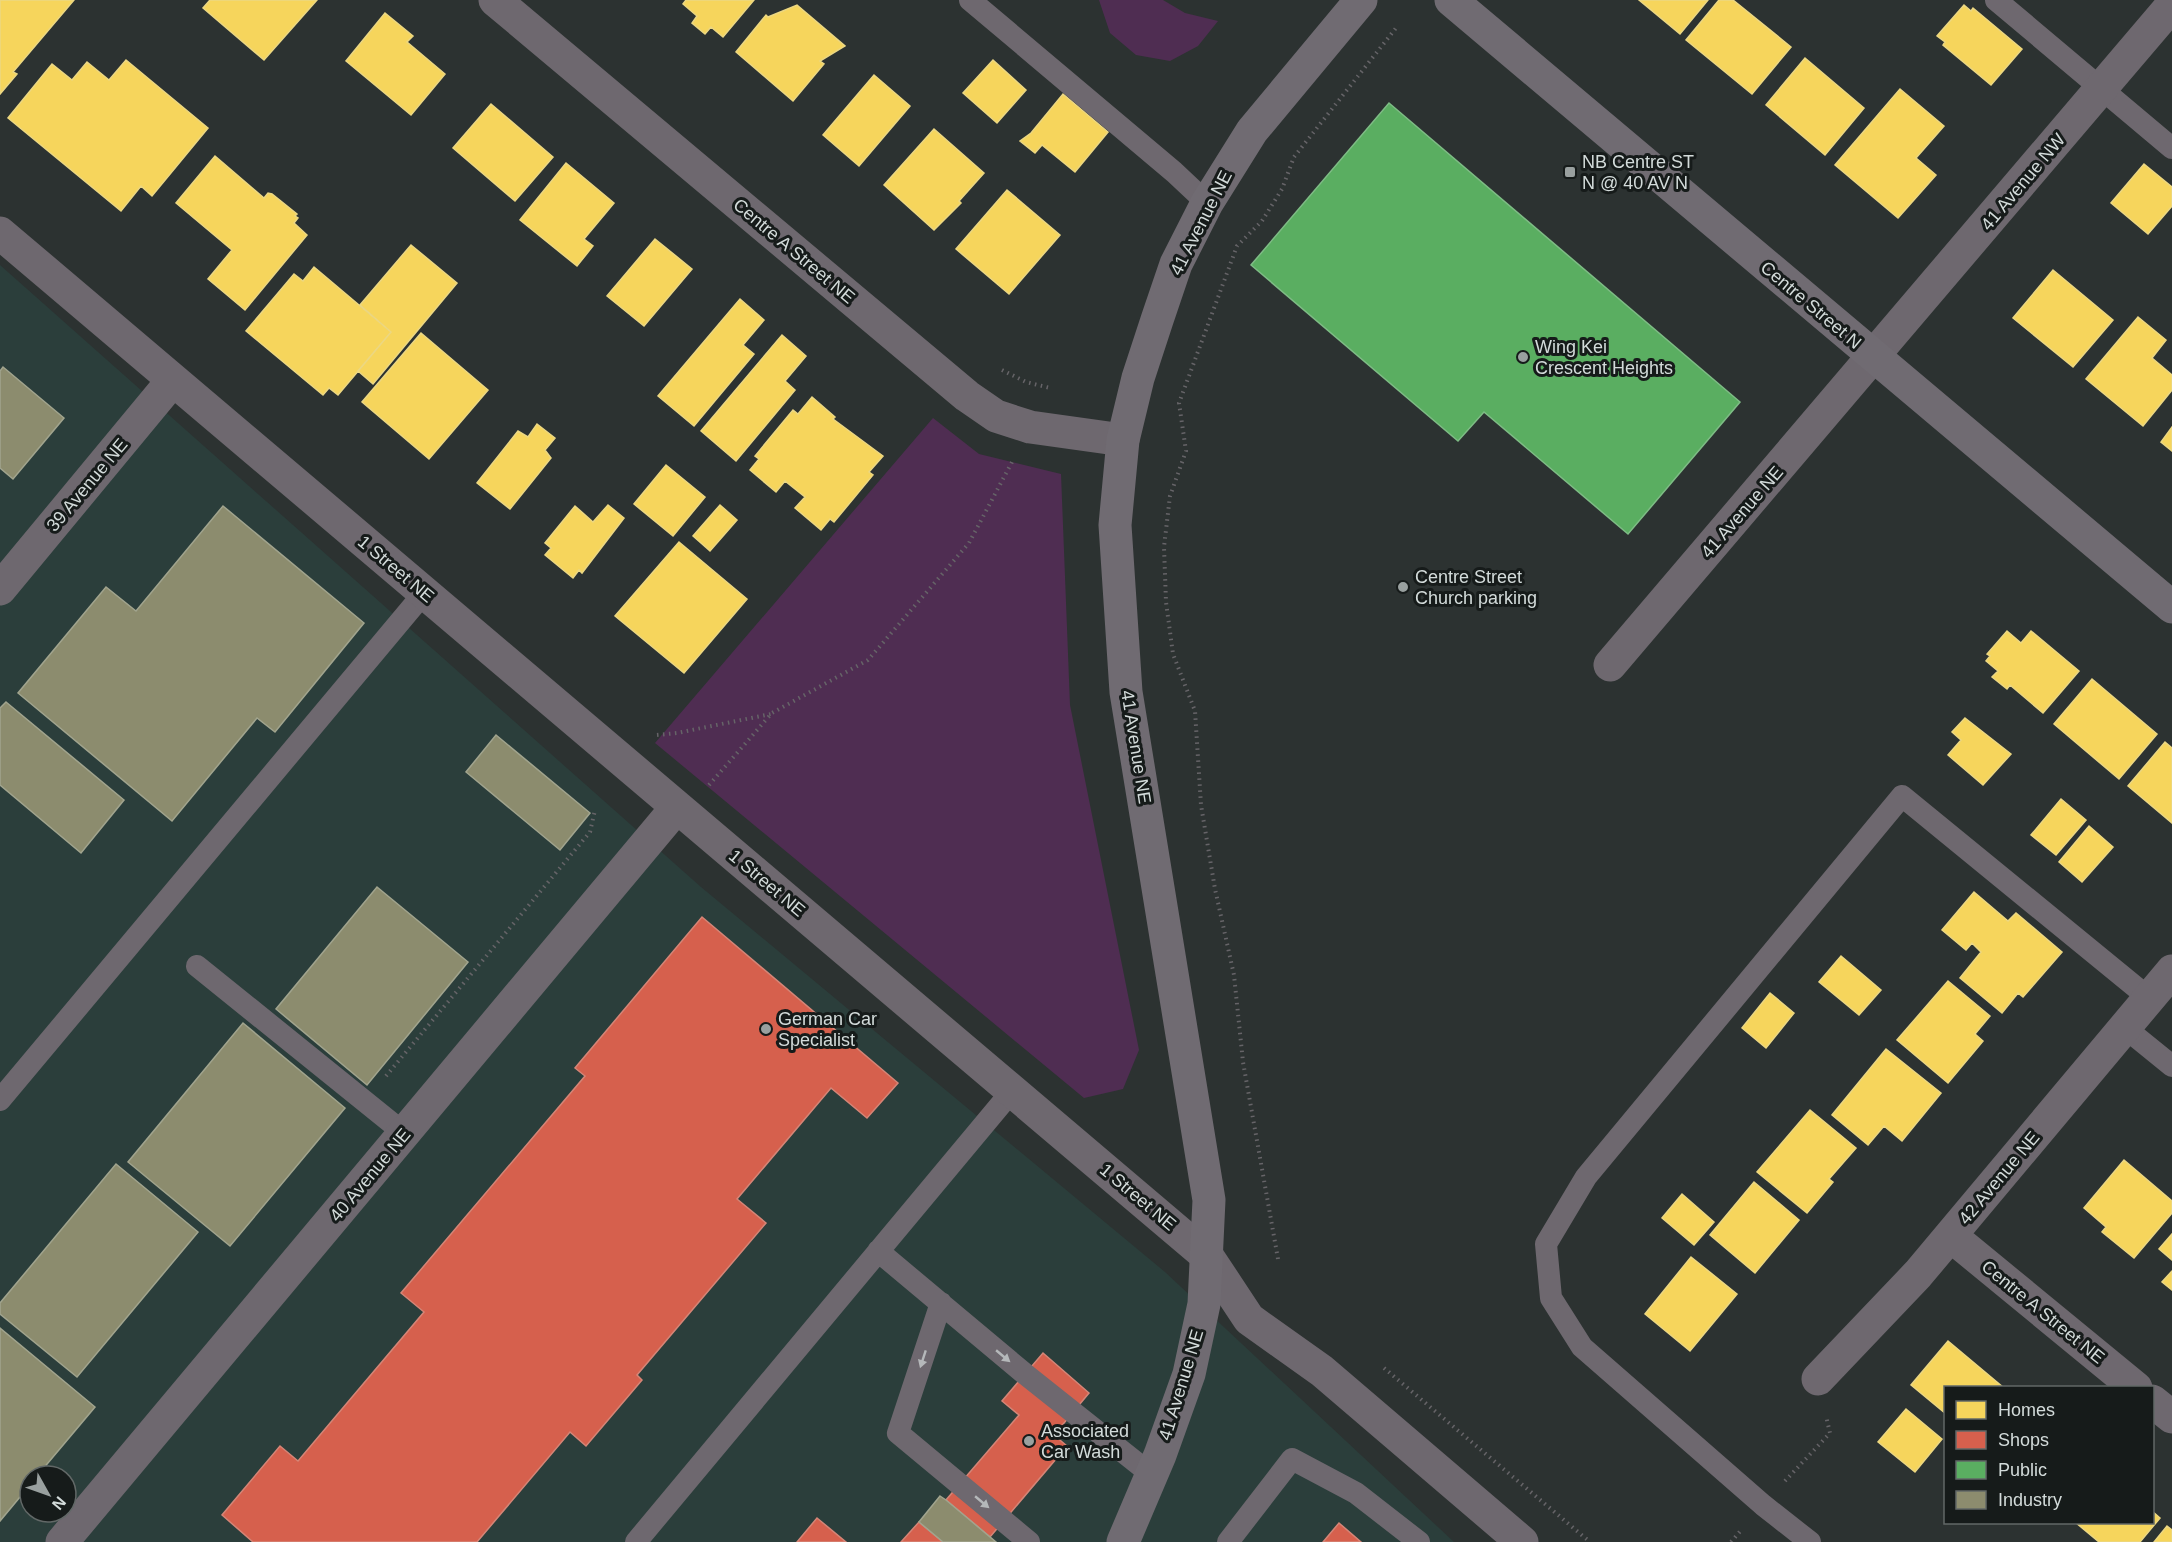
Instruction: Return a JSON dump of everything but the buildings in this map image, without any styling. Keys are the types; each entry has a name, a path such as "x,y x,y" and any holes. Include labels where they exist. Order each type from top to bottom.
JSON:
{"street":[{"name":"Centre A Street NE","path":"495,0 967,396 996,416 1030,427 1123,440"},
{"name":"41 Avenue NE","path":"1124,1542 1152,1475 1189,1374 1204,1304 1209,1200 1126,692 1115,525 1123,440 1138,378 1168,286 1176,264 1207,203 1252,131 1361,0"},
{"name":"Centre Street N","path":"1451,0 2172,607"},
{"name":"41 Avenue NW","path":"1874,358 2172,5"},
{"name":"1 Street NE","path":"0,233 1208,1257 1249,1318 1322,1371 1522,1542"},
{"name":"41 Avenue NE","path":"1610,665 1874,358"},
{"name":"39 Avenue NE","path":"0,589 173,380"},
{"name":"40 Avenue NE","path":"62,1542 677,807"},
{"name":"42 Avenue NE","path":"1818,1379 1951,1236 2172,971"},
{"name":"Centre A Street NE","path":"1951,1236 2134,1386"},
{"path":"2154,1403 2172,1417"}],"lane":[{"path":"970,0 1174,172 1207,203"},
{"path":"1996,0 2172,148"},
{"path":"0,1100 424,593"},
{"path":"1809,1542 1763,1505 1582,1347 1551,1298 1546,1244 1586,1177 1902,796 2149,998"},
{"path":"197,966 404,1133"},
{"path":"2124,1027 2172,1066"},
{"path":"636,1542 1012,1091"},
{"path":"878,1251 1025,1374 1152,1475"},
{"path":"941,1303 898,1433 1029,1542"},
{"path":"1228,1542 1292,1459 1356,1493 1419,1542"}],"path":[{"path":"1278,1259 1251,1118 1234,975 1215,889 1201,805 1195,711 1173,654 1166,602 1164,547 1170,496 1186,451 1179,403 1237,246 1262,221 1282,189 1294,157 1311,132 1396,28"},
{"path":"996,366 1026,382 1050,388"},
{"path":"657,735 677,734 772,714 868,660 969,543 1030,427"},
{"path":"677,807 713,782 772,714"},
{"path":"365,1100 590,832 595,810"},
{"path":"1384,1368 1590,1542"},
{"path":"1731,1542 1830,1432 1818,1379"}],"shaded area":[{"path":"1099,0 1163,0 1185,13 1218,21 1198,46 1170,61 1136,55 1110,33"},
{"path":"0,265 701,887 1165,1272 1454,1542 0,1542"},
{"path":"933,418 979,454 1061,474 1070,705 1139,1050 1123,1089 1084,1098 655,743"}],"place":[{"name":"NB Centre ST N @ 40 AV N","path":"1570,172"},
{"name":"Wing Kei Crescent Heights","path":"1523,357"},
{"name":"Centre Street Church parking","path":"1403,587"},
{"name":"German Car Specialist","path":"766,1029"},
{"name":"Associated Car Wash","path":"1029,1441"}]}
